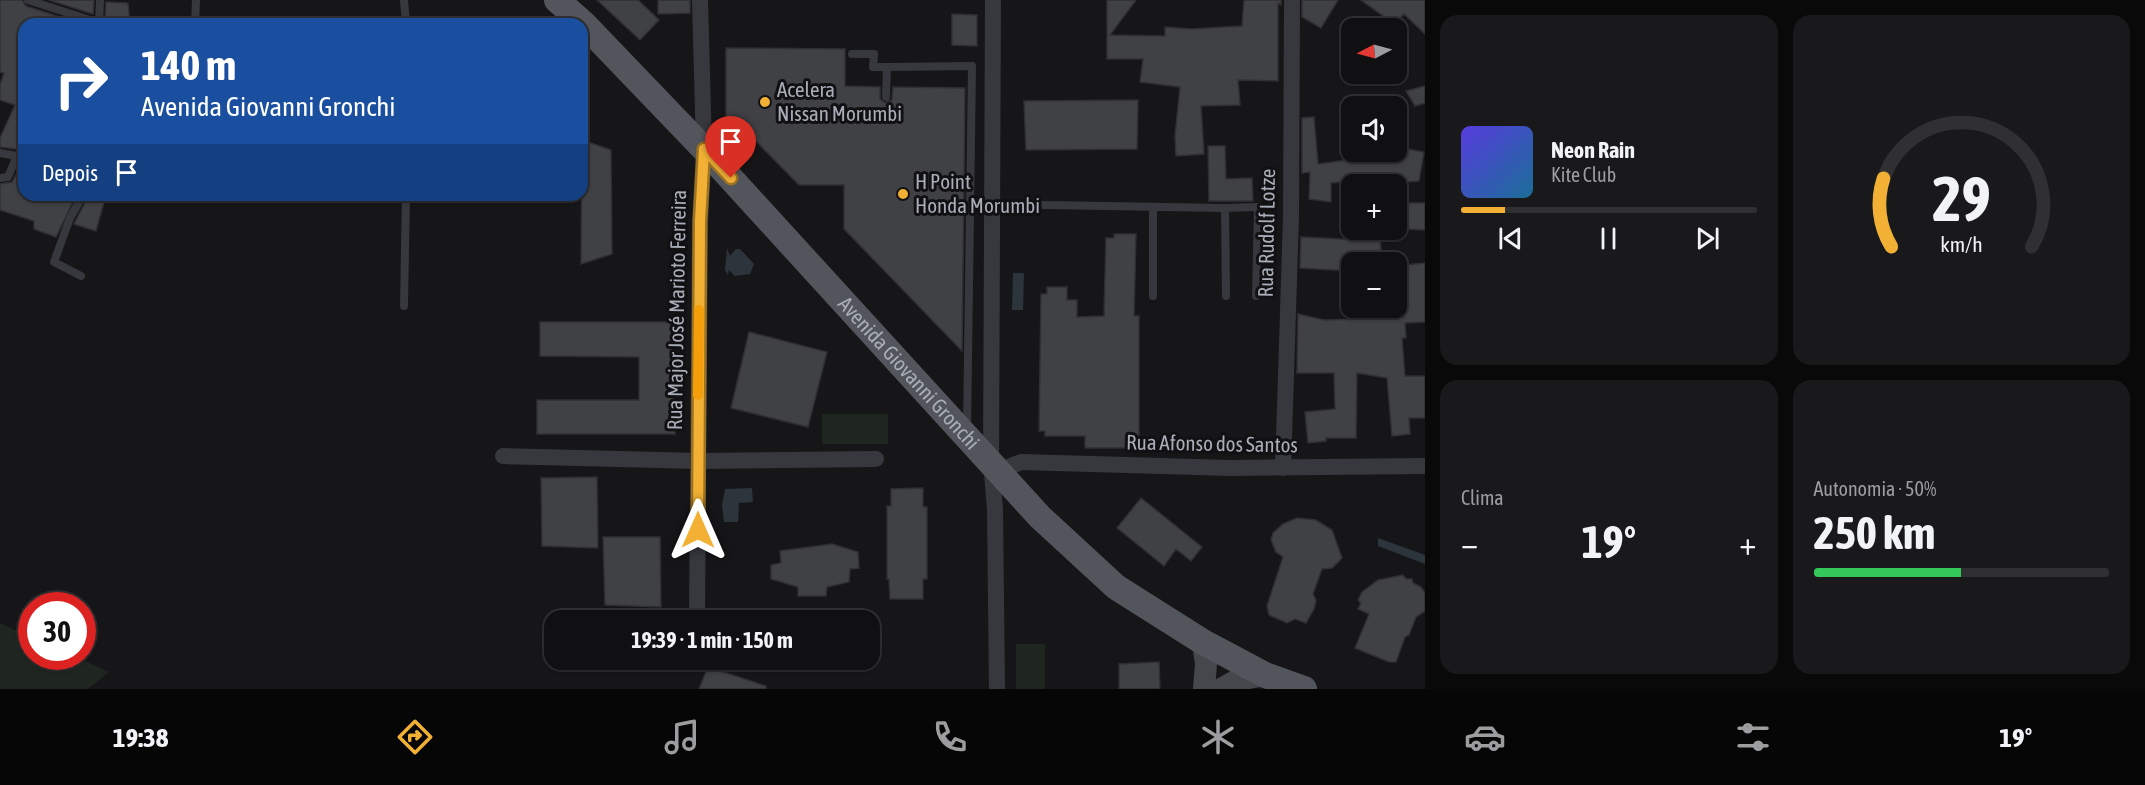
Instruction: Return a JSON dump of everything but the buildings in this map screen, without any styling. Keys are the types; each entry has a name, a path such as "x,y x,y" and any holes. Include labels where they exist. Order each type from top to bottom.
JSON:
{"main road":[{"name":"Avenida Giovanni Gronchi","path":"557,0 577,18"},
{"name":"Avenida Giovanni Gronchi","path":"588,28 704,149 1040,517 1116,587 1203,642 1265,675 1304,689"}],"street":[{"name":"Rua Major José Marioto Ferreira","path":"697,610 700,221 704,149 700,0"},
{"path":"993,0 992,204 997,689"},
{"name":"Rua Rudolf Lotze","path":"1283,468 1293,113 1292,0"},
{"path":"503,456 698,461 876,459"},
{"name":"Rua Afonso dos Santos","path":"995,466 1021,462 1283,468 1425,466"},
{"path":"1203,642 1206,667 1204,689"},
{"path":"1221,689 1237,680 1265,675"}],"lane":[{"path":"28,0 84,18"},
{"path":"99,18 100,0"},
{"path":"195,18 196,0"},
{"path":"404,0 406,18"},
{"path":"852,54 874,54 873,67 972,66 967,435"},
{"path":"886,97 887,67"},
{"path":"0,153 18,154"},
{"path":"0,178 8,177 18,158"},
{"path":"79,201 54,259 55,264 81,276"},
{"path":"404,306 406,201"},
{"path":"992,204 1258,207 1256,296"},
{"path":"1153,207 1153,296"},
{"path":"1225,208 1226,296"}],"shaded area":[{"path":"727,248 730,256 736,249 740,249 754,264 750,274 735,276 729,270 728,275 725,270"},
{"path":"1013,273 1024,273 1023,310 1012,310"},
{"path":"822,414 888,414 888,444 822,444"},
{"path":"752,488 753,502 739,503 738,522 724,522 722,505 725,489"},
{"path":"1378,538 1425,555 1425,564 1378,546"},
{"path":"0,623 18,631 18,670 96,670 96,666 109,672 88,689 0,689"},
{"path":"1016,644 1045,644 1045,689 1016,689"}],"slow traffic":[{"path":"698,395 699,310"}],"place":[{"name":"Acelera Nissan Morumbi","path":"765,102"},
{"name":"H Point Honda Morumbi","path":"903,194"}],"route":[{"path":"698,530 700,221 704,149 731,178"}]}
